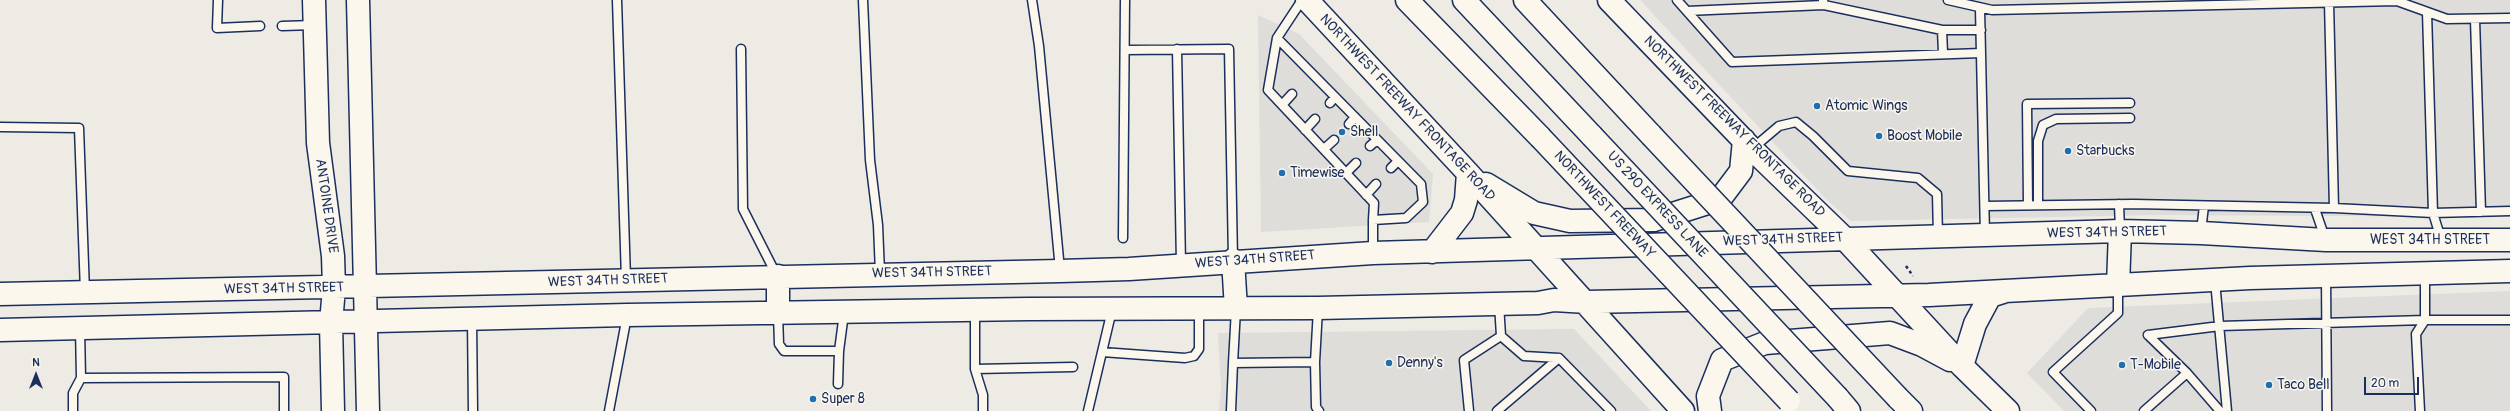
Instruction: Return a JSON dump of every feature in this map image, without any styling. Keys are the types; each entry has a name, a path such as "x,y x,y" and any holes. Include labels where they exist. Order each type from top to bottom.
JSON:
{"main road":[{"name":"ANTOINE DRIVE","path":"314,0 318,143 333,256 334,288 331,323 333,411"},
{"path":"358,0 368,411"},
{"name":"NORTHWEST FREEWAY FRONTAGE ROAD","path":"1307,0 1468,172 1535,249 1586,302 1664,392 1683,411"},
{"name":"NORTHWEST FREEWAY","path":"1407,0 1540,137 1794,406"},
{"name":"US 290 EXPRESS LANE","path":"1464,0 1844,405"},
{"path":"1525,0 1904,404"},
{"name":"NORTHWEST FREEWAY FRONTAGE ROAD","path":"1616,4 1748,145 1843,237 1899,295 1962,366 2008,411"},
{"path":"1432,252 1462,213 1466,200 1468,172 1534,213 1570,222 1654,220 1720,200 1741,171 1748,145"},
{"path":"2118,286 2120,231"},
{"name":"WEST 34TH STREET","path":"0,294 364,288 778,276 1060,271 1373,253 1535,249 1843,237 1985,236 2120,231 2201,232 2326,240 2510,240"},
{"path":"2326,240 2326,275"},
{"path":"1233,260 1236,309"},
{"path":"0,330 365,323 627,315 975,310 1236,309 1538,304 1554,300 1586,302 1899,295 2118,286 2326,275 2510,271"},
{"path":"778,276 778,313"},
{"path":"1710,411 1708,396 1722,360 1765,343 1890,333 1922,345 1962,366 1975,324 1990,296 2006,291"}],"lane":[{"path":"218,0 217,28 260,26"},
{"path":"617,0 626,280"},
{"path":"863,0 870,160 878,225 880,274"},
{"path":"1032,0 1040,46 1060,271"},
{"path":"1123,238 1125,0"},
{"path":"1302,0 1277,38 1268,90 1374,203 1373,253"},
{"path":"1677,0 1732,62 1943,53 1981,53"},
{"path":"1948,0 1980,9 2397,1 2447,19 2510,18"},
{"path":"2329,2 2334,208"},
{"path":"1687,11 1824,3 1942,30 1981,30"},
{"path":"1980,9 1985,236"},
{"path":"2427,12 2433,213 2442,240"},
{"path":"2475,19 2481,212"},
{"path":"282,26 315,25"},
{"path":"1942,30 1943,53"},
{"path":"1277,38 1309,76 1332,100 1355,117 1421,184 1423,202 1406,218 1373,220"},
{"path":"741,49 743,209 778,276"},
{"path":"1177,49 1181,265"},
{"path":"1124,50 1229,49 1233,260"},
{"path":"1282,105 1292,94"},
{"path":"2028,205 2027,104 2130,103"},
{"path":"1349,124 1355,117"},
{"path":"2027,132 2056,119 2130,118"},
{"path":"1305,130 1315,119"},
{"path":"1748,145 1779,126 1796,122 1813,136 1848,171 1918,178 1937,194 1938,237"},
{"path":"2038,205 2038,141 2044,125"},
{"path":"0,127 79,128 85,293"},
{"path":"1324,149 1334,140"},
{"path":"1370,146 1377,140"},
{"path":"1391,168 1398,161"},
{"path":"1346,173 1356,163"},
{"path":"1366,195 1376,184"},
{"path":"1985,206 2119,204 2315,209 2334,208 2433,213 2510,211"},
{"path":"2119,204 2120,231"},
{"path":"2201,232 2204,206"},
{"path":"2315,209 2326,240"},
{"path":"2420,411 2416,334 2425,320 2425,273"},
{"path":"2326,275 2327,411"},
{"path":"2214,280 2220,326 2227,411"},
{"path":"2091,411 2053,372 2118,313 2118,286"},
{"path":"1499,304 1501,336 1524,356 1559,358 1611,411"},
{"path":"1318,308 1315,362 1316,407 1319,411"},
{"path":"1088,411 1112,309"},
{"path":"1102,352 1185,358 1194,356 1199,349 1199,309"},
{"path":"1231,411 1236,309"},
{"path":"975,310 975,369 983,395 983,411"},
{"path":"778,313 779,344 784,351 839,351"},
{"path":"838,384 839,351 844,313"},
{"path":"609,411 627,315"},
{"path":"472,319 473,411"},
{"path":"2220,411 2187,373 2148,335 2220,326 2425,320 2510,320"},
{"path":"73,411 73,393 81,378 80,328"},
{"path":"1469,411 1464,360 1501,336"},
{"path":"1497,411 1559,358"},
{"path":"1233,362 1315,362"},
{"path":"975,369 1073,367"},
{"path":"2144,411 2187,373"},
{"path":"81,378 284,377 284,411"}],"path":[{"path":"1906,266 1915,279"}],"shaded area":[{"path":"1640,0 2510,0 2510,217 2155,215 1851,221 1825,198"},
{"path":"1258,15 1299,34 1433,174 1429,222 1261,232"},
{"path":"2510,291 2510,411 2064,411 2027,373 2088,308"},
{"path":"1574,329 1651,411 1219,411 1221,387 1218,333"}],"place":[{"name":"Atomic Wings","path":"1817,106"},
{"name":"Shell","path":"1342,132"},
{"name":"Boost Mobile","path":"1879,136"},
{"name":"Starbucks","path":"2068,151"},
{"name":"Timewise","path":"1282,173"},
{"name":"Denny's","path":"1389,363"},
{"name":"T-Mobile","path":"2122,365"},
{"name":"Taco Bell","path":"2269,385"},
{"name":"Super 8","path":"813,399"}]}
